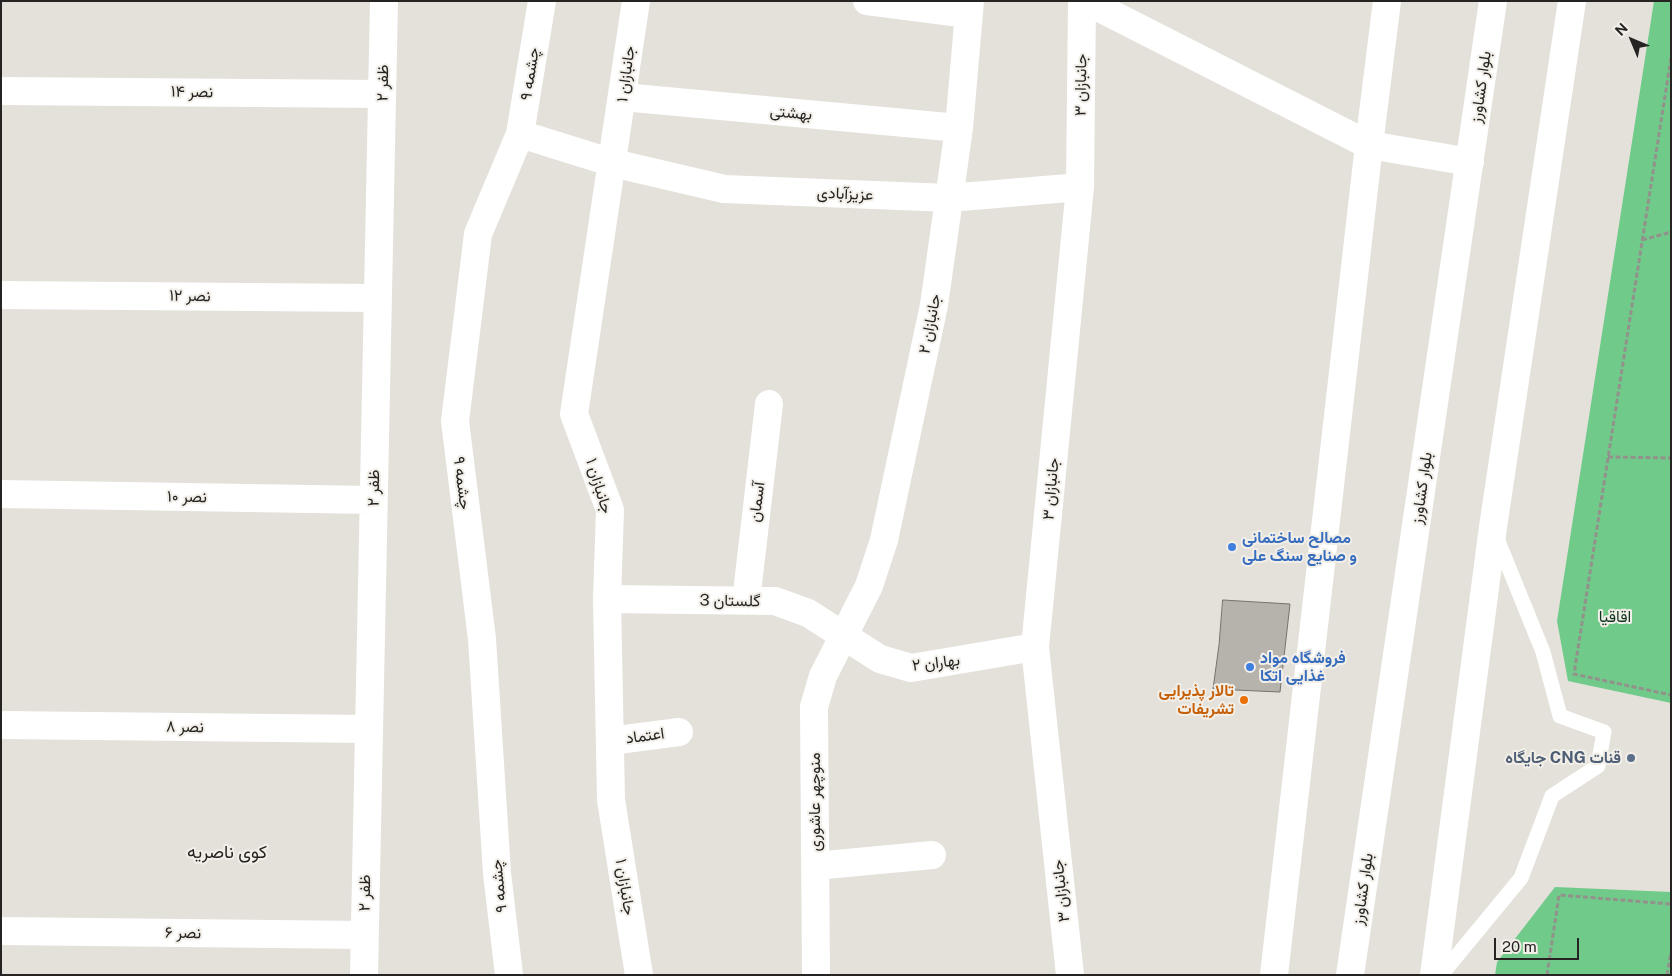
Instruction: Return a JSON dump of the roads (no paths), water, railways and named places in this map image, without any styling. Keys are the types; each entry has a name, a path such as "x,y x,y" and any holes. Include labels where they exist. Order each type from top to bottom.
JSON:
{"street":[{"name":"ظفر ۲","path":"364,975 384,1"},
{"name":"چشمه ۹","path":"508,975 497,873 482,639 455,421 478,234 520,134 542,1"},
{"name":"جانبازان ۱","path":"636,1 574,414 610,510 607,599 611,800 639,975"},
{"path":"867,1 969,8"},
{"path":"1084,1 1369,145 1470,162"},
{"name":"جانبازان ۳","path":"1070,975 1035,648 1080,187 1084,1"},
{"path":"1274,975 1387,1"},
{"name":"بلوار کشاورز","path":"1350,975 1493,1"},
{"path":"1434,975 1492,527 1572,1"},
{"name":"جانبازان ۲","path":"844,635 869,586 884,540 934,305 959,128 969,8"},
{"name":"نصر ۱۴","path":"1,90 382,94"},
{"name":"بهشتی","path":"623,97 959,128"},
{"name":"عزیزآبادی","path":"520,134 613,163 724,189 949,198 1080,187"},
{"name":"نصر ۱۲","path":"1,295 378,298"},
{"name":"آسمان","path":"746,601 769,404"},
{"name":"نصر ۱۰","path":"1,494 373,500"},
{"name":"گلستان 3","path":"607,599 775,601 808,613 844,635"},
{"name":"بهاران ۲","path":"844,635 880,658 911,668 1035,648"},
{"name":"منوچهر عاشوری","path":"816,975 814,707 823,676 844,635"},
{"name":"نصر ۸","path":"1,725 369,729"},
{"name":"اعتماد","path":"610,741 679,732"},
{"path":"815,866 932,855"},
{"name":"نصر ۶","path":"1,930 364,935"}],"lane":[{"path":"1441,975 1521,878 1552,796 1598,766 1604,732 1560,716 1543,652 1492,527"}],"place":[{"name":"مصالح ساختمانی و صنایع سنگ علی","path":"1232,547"},
{"name":"فروشگاه مواد غذایی اتکا","path":"1250,667"},
{"name":"تالار پذیرایی تشریفات","path":"1244,700"},
{"name":"جایگاه CNG قنات","path":"1631,758"}],"district":[{"name":"کوی ناصریه","path":"227,852"}],"park label":[{"name":"اقاقیا","path":"1615,617"}]}
